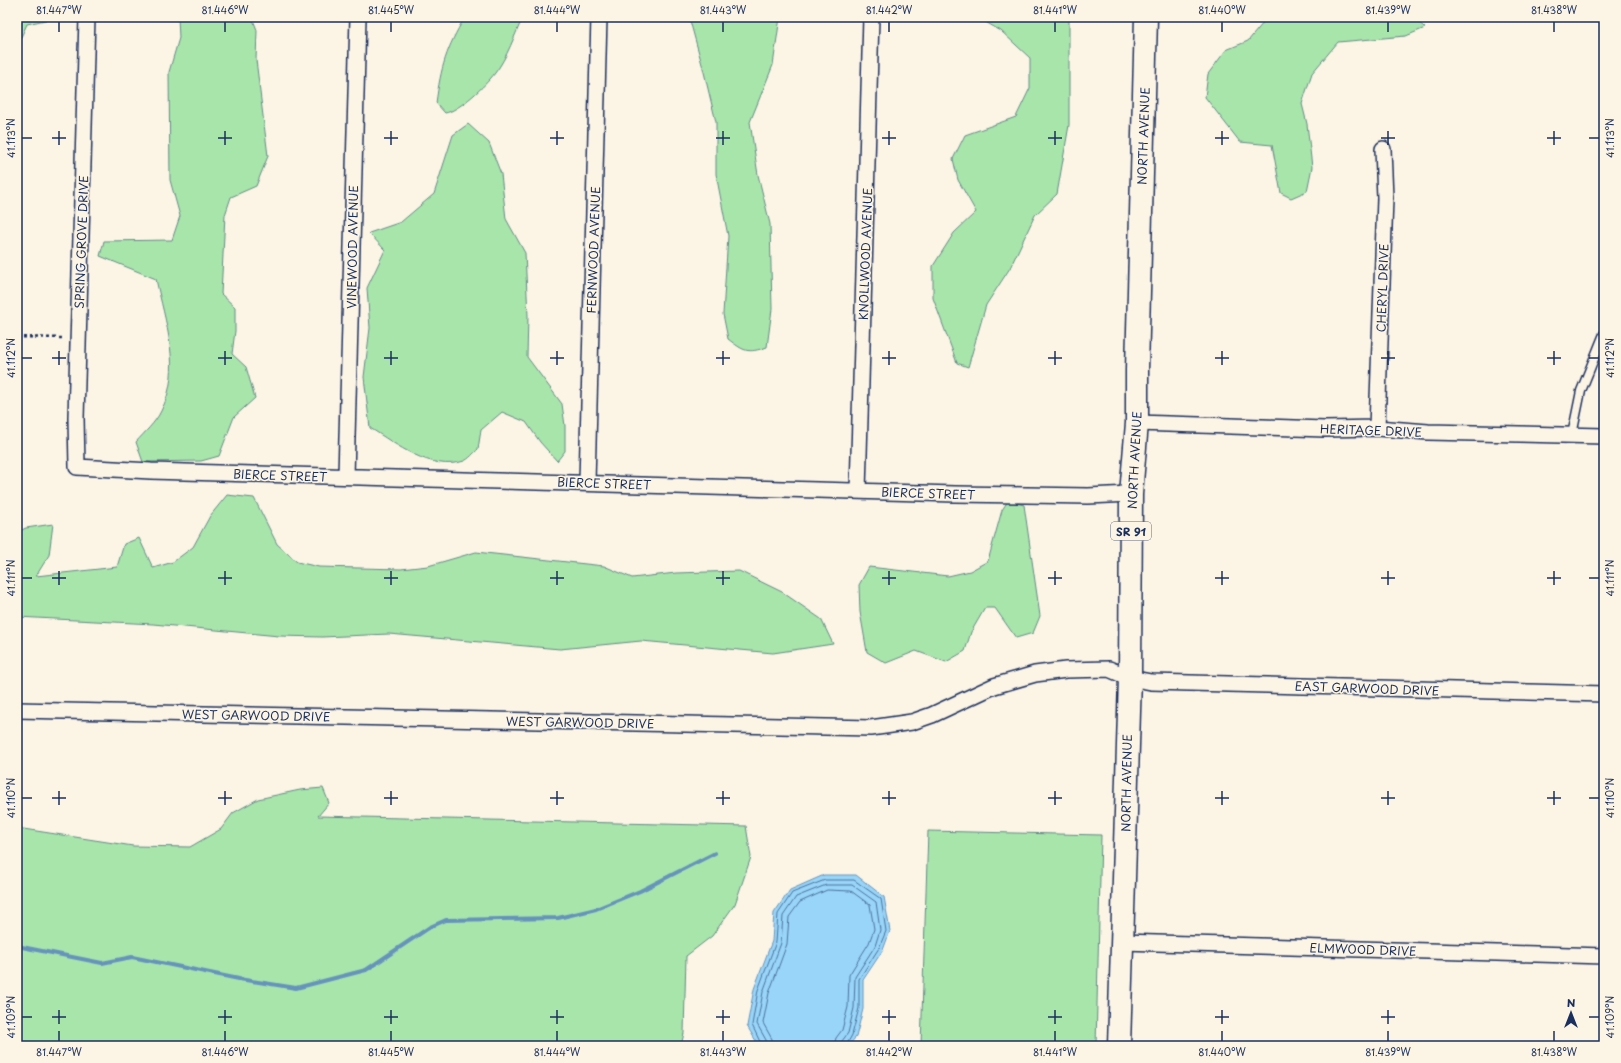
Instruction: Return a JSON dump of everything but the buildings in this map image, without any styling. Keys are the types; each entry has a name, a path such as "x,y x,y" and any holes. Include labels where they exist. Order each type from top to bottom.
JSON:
{"main road":[{"name":"NORTH AVENUE","path":"1119,1046 1130,678 1131,494 1137,423 1146,17"}],"street":[{"name":"SPRING GROVE DRIVE","path":"77,467 78,339 87,17"},
{"name":"VINEWOOD AVENUE","path":"346,476 358,17"},
{"name":"FERNWOOD AVENUE","path":"587,482 599,17"},
{"name":"KNOLLWOOD AVENUE","path":"858,491 871,17"},
{"name":"CHERYL DRIVE","path":"1377,428 1385,198 1383,149"},
{"name":"HERITAGE DRIVE","path":"1137,423 1325,429 1377,428 1428,432 1604,436"},
{"name":"BIERCE STREET","path":"77,467 858,491 1088,496 1131,494"},
{"name":"WEST GARWOOD DRIVE","path":"17,710 870,728 912,722 942,711 994,686 1035,674 1080,669 1109,669 1130,678"},
{"name":"EAST GARWOOD DRIVE","path":"1130,678 1151,682 1604,694"},
{"name":"ELMWOOD DRIVE","path":"1122,942 1604,956"}],"lane":[{"path":"1572,435 1581,391 1604,334"}],"path":[{"path":"17,337 78,339"}],"green space":[{"path":"17,17 59,17 27,24 17,46"},
{"path":"178,17 252,17 257,30 256,60 268,156 256,186 231,197 225,215 221,294 235,307 235,331 232,354 246,367 255,398 234,417 219,456 201,461 143,462 136,442 159,415 167,395 171,379 170,345 167,329 156,279 100,256 104,241 172,240 180,216 170,180 169,72 179,38"},
{"path":"465,17 523,17 507,53 495,73 465,103 445,113 436,103 442,68 453,39"},
{"path":"689,17 780,17 773,65 750,122 758,175 770,224 772,309 767,347 750,351 742,349 728,339 723,314 728,236 716,174 716,122"},
{"path":"977,17 1069,17 1069,125 1057,194 1035,215 1010,268 986,305 968,367 957,363 933,298 933,266 954,233 976,212 958,180 953,159 965,135 1016,117 1030,88 1030,58 1001,31"},
{"path":"1268,17 1413,17 1425,28 1406,36 1338,42 1312,73 1302,104 1307,124 1312,167 1307,191 1291,198 1281,193 1272,145 1240,142 1205,97 1208,74 1226,50 1248,41"},
{"path":"468,124 489,143 501,174 506,219 525,253 528,316 527,357 562,404 565,426 565,451 557,461 540,442 526,422 502,412 481,430 478,449 468,459 452,463 439,463 414,455 370,428 364,377 370,328 367,288 385,250 369,233 401,222 434,194 453,135"},
{"path":"227,495 254,498 277,544 297,562 319,567 401,569 428,566 476,552 604,566 632,578 676,573 739,571 782,592 821,619 833,644 773,653 641,641 560,649 389,634 322,637 279,636 153,624 17,617 17,532 26,528 53,524 49,555 36,576 117,567 124,544 139,538 153,568 173,562 193,547 210,516"},
{"path":"1008,501 1024,505 1040,616 1033,633 1016,638 995,608 985,608 971,632 965,651 946,662 916,651 886,663 867,652 860,612 859,585 869,567 948,576 970,571 988,561 1002,510"},
{"path":"323,788 329,803 318,816 746,826 751,857 735,904 712,936 686,956 684,1033 681,1046 17,1046 17,828 133,846 190,847 221,829 233,813 258,799 300,790"},
{"path":"928,831 1101,835 1096,1046 921,1046"}],"water":[{"path":"824,875 856,875 884,897 890,931 883,950 863,980 863,1009 856,1037 848,1046 759,1046 747,1026 754,989 772,941 774,913 790,890"}],"waterway":[{"path":"17,946 102,963 132,957 239,979 296,988 366,970 430,927 446,920 558,918 596,909 640,891 715,853"}]}
